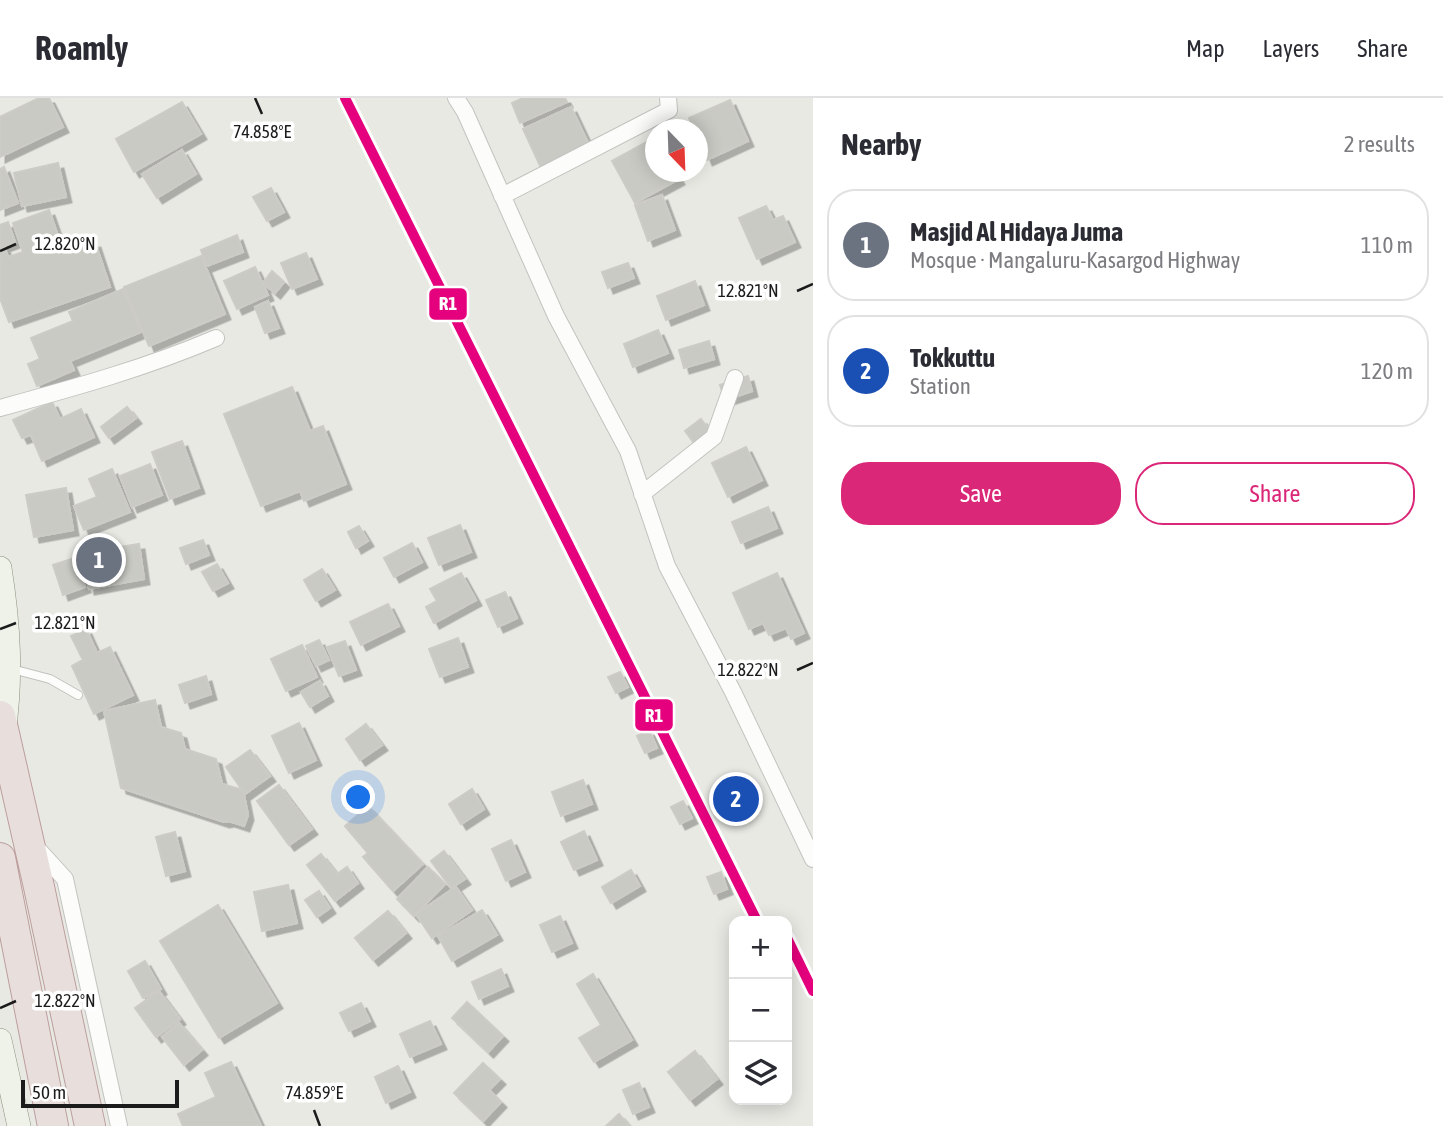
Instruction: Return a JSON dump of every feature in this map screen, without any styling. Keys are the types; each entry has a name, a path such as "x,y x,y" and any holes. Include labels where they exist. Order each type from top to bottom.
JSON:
{"highway":[{"path":"2,725 90,1126"},
{"path":"0,858 53,1126"}],"street":[{"path":"456,98 465,112 556,316 628,451 667,566 733,692 813,859"},
{"path":"502,195 668,110 668,98"},
{"path":"0,408 172,357 216,338"},
{"path":"642,494 714,437 735,378"},
{"path":"0,568 8,619 10,692 2,725"},
{"path":"28,838 65,879 119,1126"},
{"path":"0,1040 19,1126"}],"lane":[{"path":"9,668 50,679 78,695"}],"building":[{"path":"39,98 49,98 63,127 0,157 0,117"},
{"path":"523,98 565,98 567,102 520,123 512,103"},
{"path":"730,100 748,141 708,160 708,119 689,118"},
{"path":"182,102 201,134 134,172 116,139"},
{"path":"571,107 590,147 542,170 523,129"},
{"path":"645,143 645,182 674,182 635,203 612,161"},
{"path":"182,150 196,174 157,198 142,174"},
{"path":"58,163 66,197 22,206 14,173"},
{"path":"4,167 18,203 0,210 0,169"},
{"path":"271,188 284,212 267,221 253,197"},
{"path":"662,195 675,230 648,241 635,205"},
{"path":"766,206 773,220 783,216 795,242 757,259 739,218"},
{"path":"49,210 64,253 95,242 110,287 9,322 0,298 0,225 8,222 15,242 4,246 8,257 23,252 13,223"},
{"path":"237,235 243,252 207,266 201,250"},
{"path":"306,253 317,279 292,289 281,263"},
{"path":"201,256 225,314 149,346 124,287"},
{"path":"628,263 634,278 608,288 602,272"},
{"path":"255,267 268,295 237,309 224,281"},
{"path":"272,271 284,282 275,293 263,283"},
{"path":"695,281 704,305 666,320 657,296"},
{"path":"123,289 141,332 70,361 74,370 37,386 28,364 40,359 31,338 73,321 69,312"},
{"path":"268,301 279,328 265,333 255,307"},
{"path":"658,330 668,353 633,367 624,344"},
{"path":"709,341 714,359 684,368 679,350"},
{"path":"748,376 752,391 725,400 720,385"},
{"path":"292,387 310,431 323,426 346,484 304,501 300,491 261,506 224,414"},
{"path":"52,402 60,419 81,409 94,437 42,461 31,435 22,438 13,420"},
{"path":"127,407 136,418 109,438 101,427"},
{"path":"701,419 710,431 694,443 685,431"},
{"path":"182,441 199,488 170,499 152,452"},
{"path":"746,447 762,480 728,497 712,463"},
{"path":"150,464 162,495 132,507 120,476"},
{"path":"112,469 130,512 84,530 74,506 97,497 89,479"},
{"path":"66,488 73,530 34,537 26,495"},
{"path":"768,507 777,528 741,543 732,522"},
{"path":"460,525 471,552 439,565 428,538"},
{"path":"359,526 368,541 356,548 348,532"},
{"path":"203,540 209,555 186,564 180,548"},
{"path":"412,543 422,562 394,577 384,558"},
{"path":"139,544 144,579 89,589 83,553"},
{"path":"75,558 85,587 63,595 53,565"},
{"path":"217,564 228,583 213,591 202,572"},
{"path":"322,569 335,590 316,601 304,580"},
{"path":"461,573 476,600 434,623 426,607 437,601 430,589"},
{"path":"777,573 804,633 791,639 786,628 769,635 763,623 749,629 733,593"},
{"path":"505,592 517,618 498,627 486,600"},
{"path":"388,604 399,626 361,645 350,622"},
{"path":"86,629 97,653 110,647 133,695 94,714 72,666 83,660 71,636"},
{"path":"458,638 468,667 440,677 429,649"},
{"path":"319,640 329,660 316,666 306,646"},
{"path":"345,641 356,670 339,676 327,647"},
{"path":"302,645 317,677 286,691 271,659"},
{"path":"620,672 628,687 616,693 608,677"},
{"path":"206,676 211,694 185,703 179,685"},
{"path":"320,681 328,696 310,707 301,692"},
{"path":"155,700 161,727 181,733 185,749 216,759 222,784 243,790 248,815 244,826 121,788 104,711"},
{"path":"299,723 316,760 289,773 272,736"},
{"path":"366,724 382,745 360,760 346,739"},
{"path":"649,730 657,748 645,753 637,736"},
{"path":"250,750 270,776 245,794 226,767"},
{"path":"583,780 592,804 561,816 552,792"},
{"path":"279,785 312,829 289,845 257,801"},
{"path":"472,789 484,809 461,824 449,804"},
{"path":"683,801 692,818 680,824 671,807"},
{"path":"368,806 423,864 393,891 363,857 368,853 345,826"},
{"path":"584,831 597,860 574,870 561,842"},
{"path":"175,832 185,871 166,876 156,837"},
{"path":"511,840 525,872 506,881 492,849"},
{"path":"444,851 465,879 451,888 431,861"},
{"path":"321,854 337,874 347,867 358,883 335,901 307,865"},
{"path":"428,867 445,884 414,916 397,899"},
{"path":"631,870 640,886 611,903 602,887"},
{"path":"721,872 727,889 714,894 707,877"},
{"path":"288,885 297,923 262,931 254,892"},
{"path":"456,887 472,910 432,938 416,914"},
{"path":"319,891 330,908 317,917 305,900"},
{"path":"218,905 277,1003 219,1038 160,941"},
{"path":"482,910 497,935 452,961 438,936"},
{"path":"388,911 406,933 373,960 355,938"},
{"path":"560,916 572,943 552,952 540,925"},
{"path":"145,961 161,989 143,998 128,971"},
{"path":"501,969 508,986 479,999 472,982"},
{"path":"593,974 632,1040 594,1062 579,1038 601,1025 577,984"},
{"path":"159,991 180,1019 156,1037 135,1008"},
{"path":"467,1002 503,1036 488,1052 452,1018"},
{"path":"361,1003 370,1021 349,1031 340,1013"},
{"path":"430,1021 441,1044 410,1057 400,1034"},
{"path":"179,1023 202,1050 184,1065 162,1037"},
{"path":"695,1051 717,1079 690,1100 668,1072"},
{"path":"231,1062 261,1126 183,1126 178,1114 216,1097 205,1073"},
{"path":"483,1063 500,1079 489,1090 501,1102 483,1121 454,1093"},
{"path":"398,1066 410,1092 386,1103 375,1077"},
{"path":"639,1083 649,1107 633,1114 623,1090"},
{"path":"619,1114 629,1126 606,1126"}],"transit line":[{"name":"R1","path":"345,98 754,916"},
{"name":"R1","path":"792,948 813,991"}],"place":[{"name":"Masjid Al Hidaya Juma","path":"99,560"},
{"name":"Tokkuttu","path":"736,799"}]}
